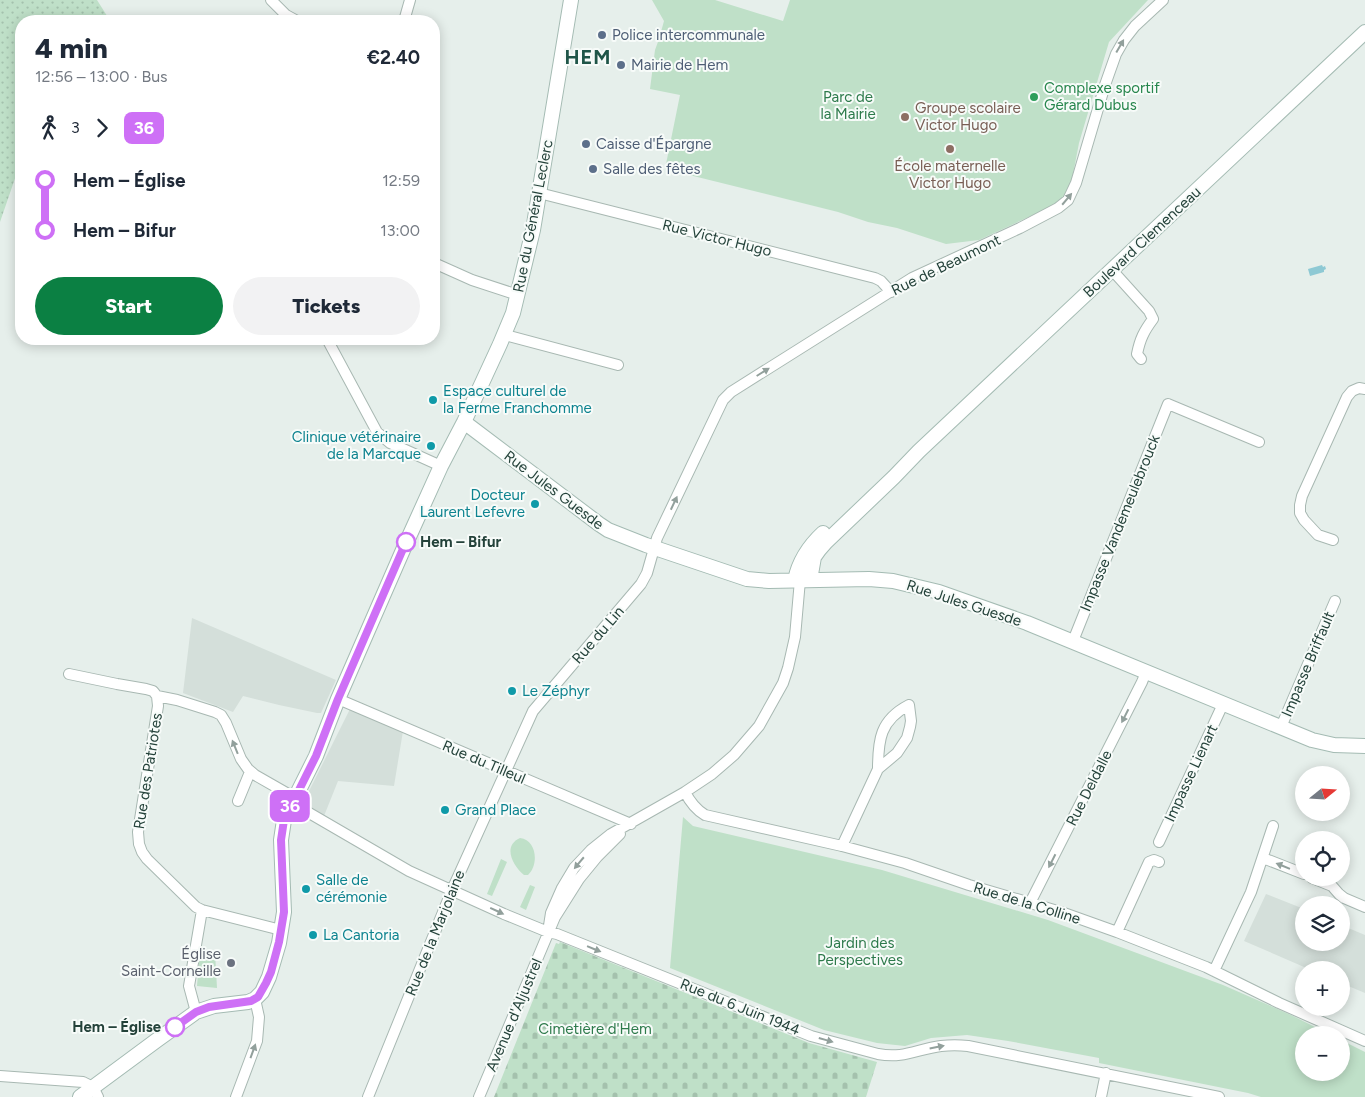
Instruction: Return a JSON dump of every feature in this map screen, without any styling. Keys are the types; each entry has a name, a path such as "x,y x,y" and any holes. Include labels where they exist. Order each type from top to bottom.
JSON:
{"main road":[{"name":"Rue du Général Leclerc","path":"255,999 262,992 269,977 281,930 284,899 281,840 284,820 316,756 338,699 441,466 464,422 510,323 530,244 568,1"},
{"name":"Boulevard Clemenceau","path":"801,580 799,564 811,545 891,473 919,451 1365,32"},
{"name":"Rue Jules Guesde","path":"464,422 608,530 654,547 746,579 769,581 869,579 893,581 939,592 1073,642 1312,740 1345,746 1365,746"},
{"path":"80,1097 96,1092 157,1040 196,1012 214,1006 248,1002 255,999"}],"street":[{"path":"272,0 286,15"},
{"path":"406,15 410,0"},
{"name":"Rue de Beaumont","path":"654,547 726,396 912,278 1027,225 1063,205 1068,200 1076,183 1116,54 1135,26 1163,0"},
{"name":"Rue Victor Hugo","path":"539,193 875,278 881,281 891,292"},
{"path":"440,266 472,280 518,295"},
{"path":"1112,270 1149,311 1153,319 1145,330 1140,342 1137,354 1141,359"},
{"path":"504,335 618,365"},
{"path":"330,345 377,432 390,443 441,466"},
{"path":"1333,540 1318,535 1304,520 1300,513 1300,505 1302,496 1347,397 1352,391 1360,388 1365,389"},
{"name":"Impasse Vandemeulebrouck","path":"1073,642 1168,404 1259,442"},
{"name":"Rue du Lin","path":"506,771 533,711 641,584 647,573 654,547"},
{"name":"Avenue d'Aljustrel","path":"479,1097 548,932 551,914 557,898 574,868 602,841 712,774 734,755 753,734 769,709 783,683 792,653 801,580"},
{"name":"Impasse Briffault","path":"1281,727 1335,601"},
{"name":"Rue Deldalle","path":"1030,903 1146,672"},
{"path":"70,674 146,688 157,696 177,700 215,712 221,716 226,723 241,759 250,772 238,802"},
{"name":"Rue des Patriotes","path":"157,696 159,702 138,832 139,844 142,852 151,863 191,903 202,910"},
{"name":"Rue du Tilleul","path":"338,699 631,824"},
{"name":"Impasse Lienart","path":"1159,842 1224,704"},
{"path":"842,846 878,770 897,753 906,738 911,721 908,705 894,715 884,728 879,746 878,770"},
{"name":"Rue de la Marjolaine","path":"368,1097 452,890 506,771"},
{"name":"Rue du 6 Juin 1944","path":"250,772 290,795 292,803 409,871 548,932 811,1036 878,1054 899,1056 941,1046 960,1046 1011,1054 1220,1097"},
{"name":"Rue de la Colline","path":"685,792 697,810 705,815 842,846 916,866 962,883 1061,912 1117,932 1214,972 1365,1041"},
{"path":"1214,972 1248,900 1273,826"},
{"path":"1263,858 1295,870"},
{"path":"1117,932 1149,862 1154,860 1159,862"},
{"path":"1332,886 1344,898 1365,907"},
{"path":"196,1012 189,986 202,910 281,930"},
{"path":"236,1097 257,1041 259,1017 255,999"},
{"path":"1101,1097 1106,1074"},
{"path":"0,1076 77,1081 82,1082 96,1092"}],"shaded area":[{"path":"192,618 336,680 321,713 243,696 233,712 183,693"},
{"path":"350,709 403,731 394,786 338,781 324,816 303,803"},
{"path":"1266,894 1295,905 1295,951 1350,951 1350,929 1365,935 1365,993 1350,987 1350,961 1295,961 1295,963 1244,941"}],"green space":[{"path":"0,0 97,0 106,15 15,15 15,178 0,222"},
{"name":"Parc de la Mairie","path":"652,0 715,0 783,21 790,0 1148,0 1109,42 1079,143 1070,190 1065,198 1048,208 979,240 946,244 838,212 665,169 680,95 650,89 655,50 664,21"},
{"name":"Jardin des Perspectives","path":"683,817 693,826 882,870 1048,920 1223,985 1313,1026 1295,1026 1295,1081 1350,1081 1350,1044 1365,1052 1365,1097 1261,1097 1099,1063 1099,1058 967,1035 931,1038 905,1046 877,1043 824,1030 670,968"},
{"path":"520,838 530,843 533,848 534,865 528,875 524,875 516,867 511,856 511,846"},
{"path":"501,859 507,862 492,896 487,894"},
{"path":"530,885 535,887 526,910 520,907"},
{"name":"Cimetière d'Hem","path":"560,942 809,1043 877,1062 866,1097 494,1097 556,943 559,944"},
{"path":"200,948 215,952 217,988 197,986"}],"water":[{"path":"1322,265 1326,269 1324,272 1310,276 1308,269"}],"bus line":[{"name":"36","path":"175,1027 196,1012 209,1007 251,1001 262,992 271,972 284,912 281,840 284,820 323,741 338,699 406,542"}],"place":[{"name":"Police intercommunale","path":"602,35"},
{"name":"Mairie de Hem","path":"621,65"},
{"name":"Complexe sportif Gérard Dubus","path":"1034,97"},
{"name":"Groupe scolaire Victor Hugo","path":"905,117"},
{"name":"Caisse d'Épargne","path":"586,144"},
{"name":"École maternelle Victor Hugo","path":"950,149"},
{"name":"Salle des fêtes","path":"593,169"},
{"name":"Espace culturel de la Ferme Franchomme","path":"433,400"},
{"name":"Clinique vétérinaire de la Marcque","path":"431,446"},
{"name":"Docteur Laurent Lefevre","path":"535,504"},
{"name":"Hem – Bifur","path":"406,542"},
{"name":"Le Zéphyr","path":"512,691"},
{"name":"Grand Place","path":"445,810"},
{"name":"Salle de cérémonie","path":"306,889"},
{"name":"La Cantoria","path":"313,935"},
{"name":"Église Saint-Corneille","path":"231,963"},
{"name":"Hem – Église","path":"175,1027"}],"district":[{"name":"HEM","path":"588,57"}]}
